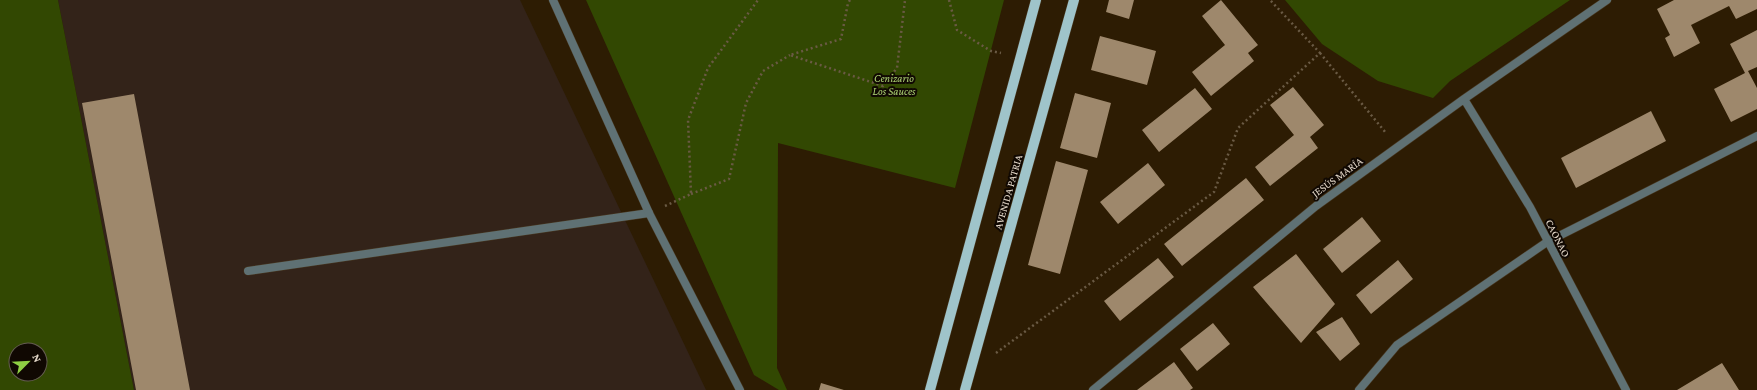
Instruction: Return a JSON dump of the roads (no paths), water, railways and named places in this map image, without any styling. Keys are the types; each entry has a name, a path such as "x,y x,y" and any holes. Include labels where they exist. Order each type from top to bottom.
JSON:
{"main road":[{"path":"930,390 1036,0"},
{"name":"AVENIDA PATRIA","path":"965,390 1074,0"}],"street":[{"path":"553,0 649,213 740,390"},
{"name":"JESÚS MARÍA","path":"1093,390 1316,206 1464,99 1607,0"},
{"name":"CAONAO","path":"1464,99 1530,207 1547,242 1626,390"},
{"path":"1359,390 1397,345 1547,242 1757,136"},
{"path":"248,271 649,213"}],"park label":[{"name":"Cenizario Los Sauces","path":"894,84"}]}
